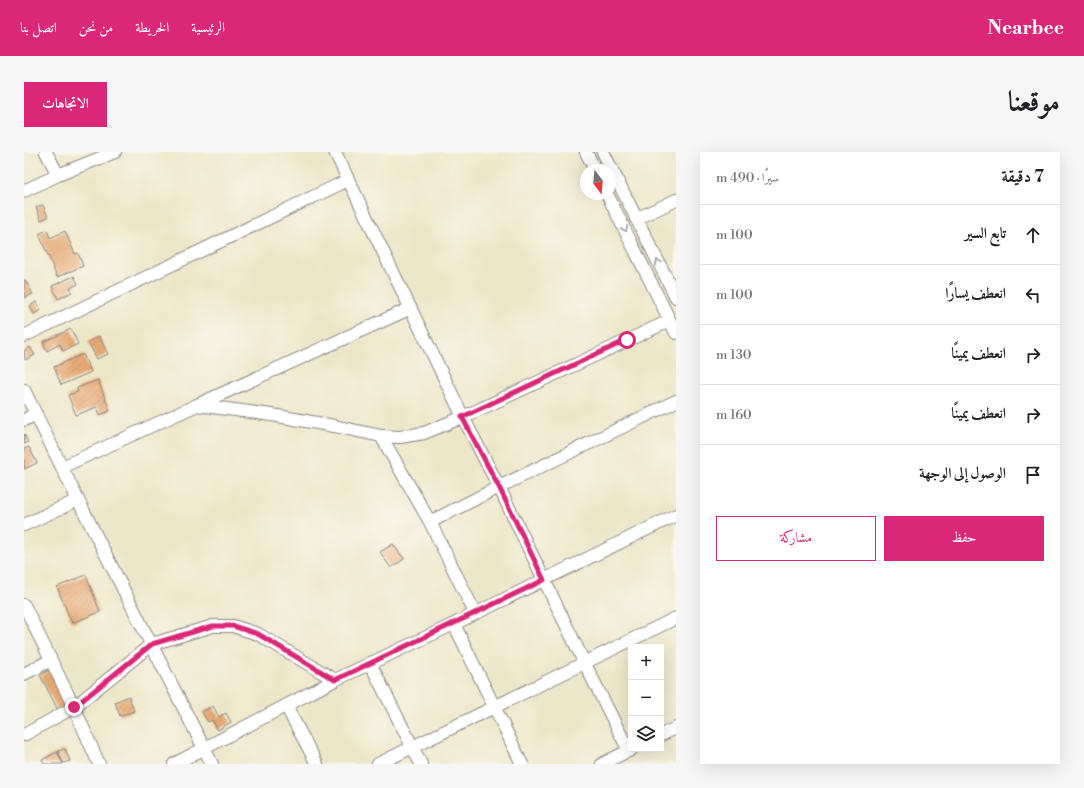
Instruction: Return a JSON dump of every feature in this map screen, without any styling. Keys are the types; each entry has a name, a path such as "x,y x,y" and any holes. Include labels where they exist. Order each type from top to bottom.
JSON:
{"street":[{"path":"46,152 58,175"},
{"path":"24,191 58,175 115,152"},
{"path":"335,152 462,417 499,487 585,664 628,746"},
{"path":"586,152 592,164"},
{"path":"603,152 676,297"},
{"path":"24,336 348,180"},
{"path":"610,200 676,333"},
{"path":"636,219 676,200"},
{"path":"62,467 411,308"},
{"path":"197,405 272,415 381,436 400,438 424,433 462,417 669,321"},
{"path":"24,390 212,764"},
{"path":"430,522 676,401"},
{"path":"24,420 36,414"},
{"path":"381,436 430,522 475,613"},
{"path":"24,525 78,500"},
{"path":"174,764 370,662 454,624 676,515"},
{"path":"24,605 74,707 99,764"},
{"path":"378,764 585,664 676,618"},
{"path":"454,624 522,764"},
{"path":"24,735 74,707 152,644 213,626 233,626 258,634 335,680"},
{"path":"24,674 51,660"},
{"path":"370,662 421,764"},
{"path":"286,706 317,764"},
{"path":"664,734 676,728"},
{"path":"602,764 628,751"}],"building":[{"path":"43,205 48,217 41,220 36,207"},
{"path":"47,230 50,238 65,231 75,254 78,253 83,266 57,277 39,234"},
{"path":"74,276 78,284 70,288 72,292 58,299 52,286"},
{"path":"24,280 33,294 24,298"},
{"path":"36,302 41,310 34,314 30,306"},
{"path":"71,329 78,344 63,351 60,344 47,351 43,342"},
{"path":"99,336 108,354 97,359 88,342"},
{"path":"30,347 35,355 25,360 24,351"},
{"path":"83,354 91,372 61,385 54,367"},
{"path":"98,380 110,411 100,415 97,407 76,415 68,395 78,392 77,388"},
{"path":"24,434 28,442 24,444"},
{"path":"29,447 37,463 24,469 24,449"},
{"path":"393,544 404,559 391,568 380,552"},
{"path":"86,575 100,612 72,623 57,587"},
{"path":"51,669 69,704 58,710 40,675"},
{"path":"129,696 134,711 120,716 115,702"},
{"path":"213,706 219,717 226,713 231,722 218,730 212,720 208,722 202,712"},
{"path":"65,749 70,761 63,763 58,751"},
{"path":"57,752 63,764 44,764 42,760"}],"route":[{"path":"74,707 116,675 152,644 213,626 233,626 258,634 335,680 544,580 499,487 462,417 627,340"}]}
